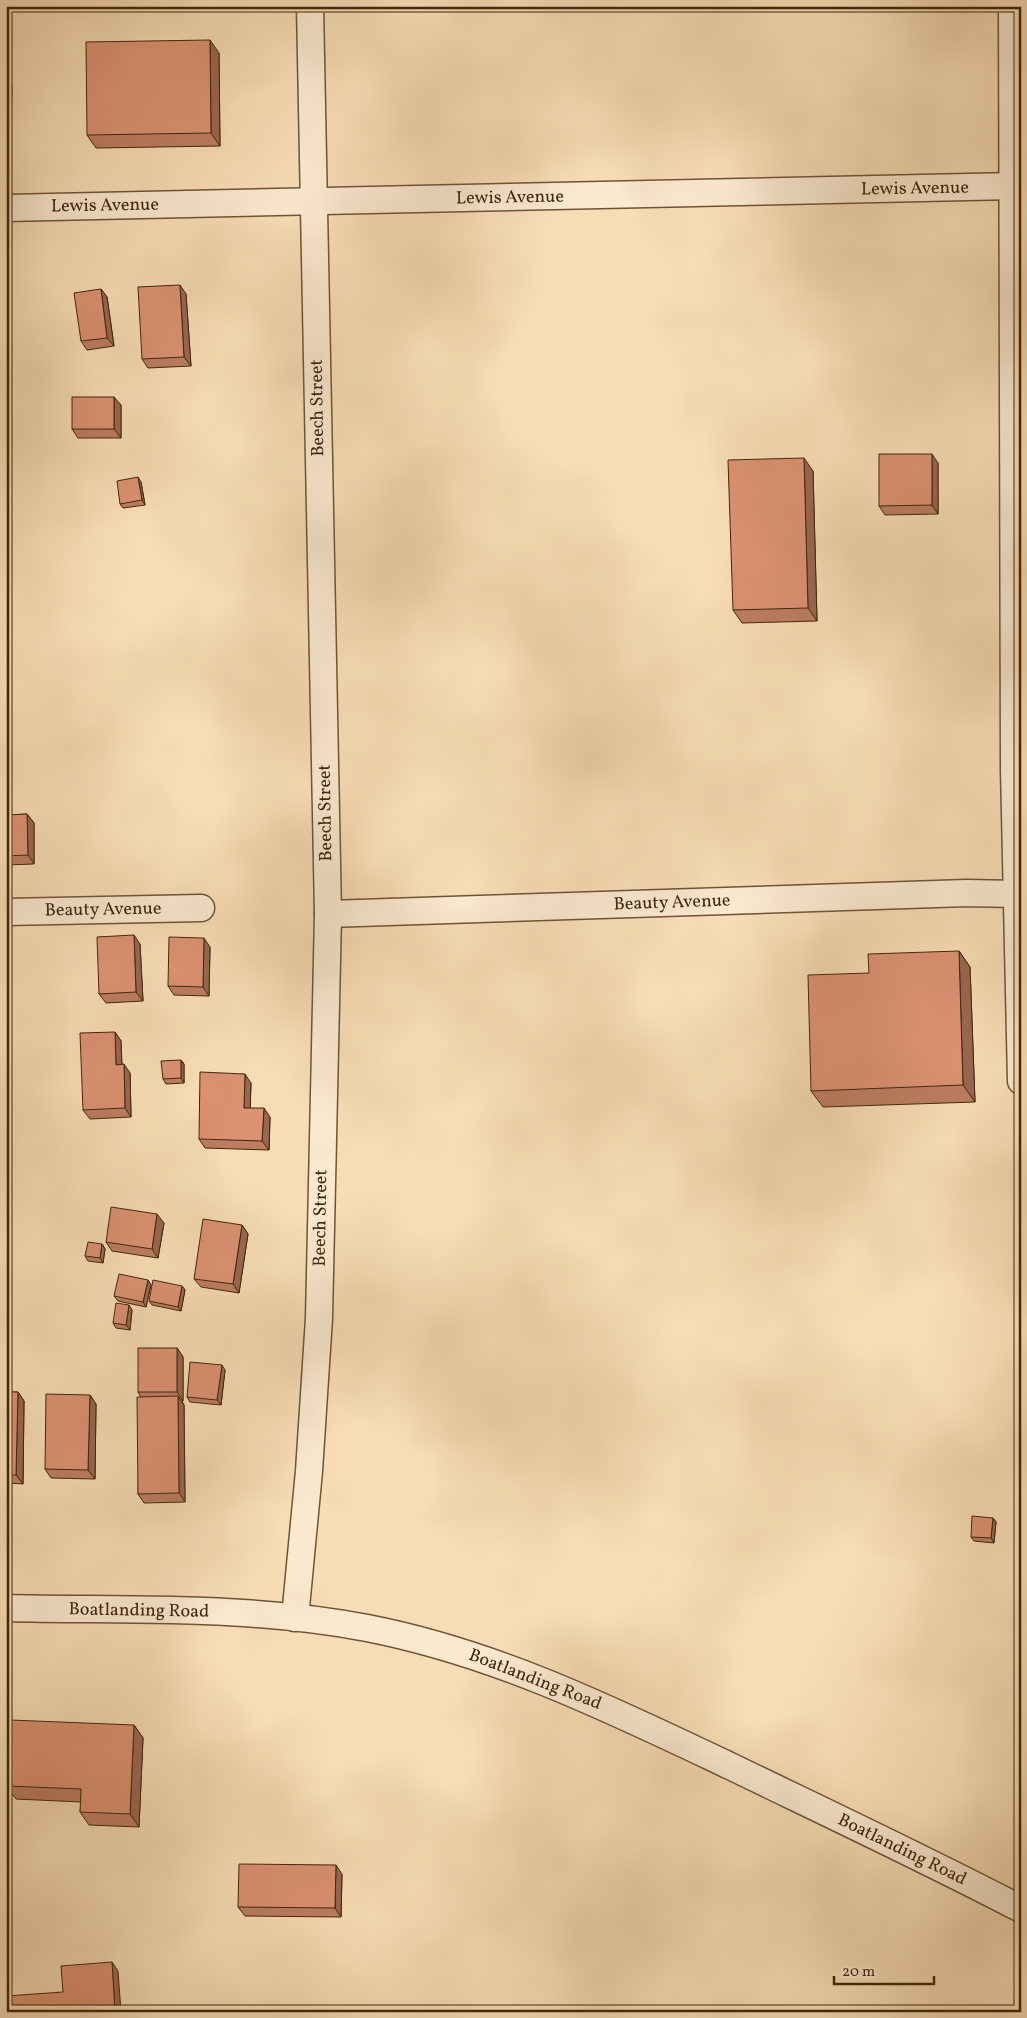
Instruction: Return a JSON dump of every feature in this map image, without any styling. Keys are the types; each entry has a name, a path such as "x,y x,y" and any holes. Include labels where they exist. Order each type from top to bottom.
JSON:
{"street":[{"name":"Beech Street","path":"295,1618 310,1471 319,1318 328,914 310,6"},
{"path":"1012,6 1016,894 1021,1080"},
{"name":"Lewis Avenue","path":"6,208 1014,186"},
{"name":"Beauty Avenue","path":"328,914 957,894 1016,894"},
{"name":"Beauty Avenue","path":"6,912 201,908"},
{"name":"Boatlanding Road","path":"6,1608 242,1613 367,1628 426,1641 486,1659 544,1681 1020,1903"}],"building":[{"path":"210,40 211,133 87,135 86,42"},
{"path":"180,285 184,357 142,359 138,287"},
{"path":"101,289 107,338 81,341 74,293"},
{"path":"72,397 114,397 114,429 72,429"},
{"path":"879,454 932,454 932,505 879,506"},
{"path":"804,458 808,608 733,610 728,460"},
{"path":"138,477 142,500 120,504 117,481"},
{"path":"27,814 28,855 6,856 6,815"},
{"path":"134,935 136,992 99,994 97,937"},
{"path":"169,937 204,938 203,987 168,986"},
{"path":"959,951 963,1085 811,1091 808,975 869,973 868,954"},
{"path":"115,1032 116,1065 124,1064 125,1108 83,1110 80,1033"},
{"path":"181,1060 181,1078 163,1079 161,1061"},
{"path":"200,1072 245,1074 244,1108 264,1108 262,1141 199,1139"},
{"path":"111,1207 157,1214 152,1249 106,1242"},
{"path":"203,1219 242,1225 233,1284 194,1279"},
{"path":"88,1242 102,1244 100,1258 85,1256"},
{"path":"119,1274 148,1280 143,1302 114,1296"},
{"path":"153,1280 182,1286 178,1307 149,1301"},
{"path":"116,1303 129,1305 126,1325 113,1323"},
{"path":"138,1348 177,1348 177,1392 138,1392"},
{"path":"190,1362 222,1365 217,1400 187,1397"},
{"path":"6,1392 18,1392 16,1475 6,1475"},
{"path":"46,1394 90,1395 88,1470 45,1469"},
{"path":"178,1396 179,1493 138,1494 137,1397"},
{"path":"972,1516 993,1518 991,1538 971,1537"},
{"path":"10,1720 134,1725 130,1814 80,1812 81,1789 7,1786"},
{"path":"239,1864 336,1865 335,1908 238,1907"},
{"path":"112,1962 115,2012 6,2012 6,1996 63,1992 61,1966"}]}
